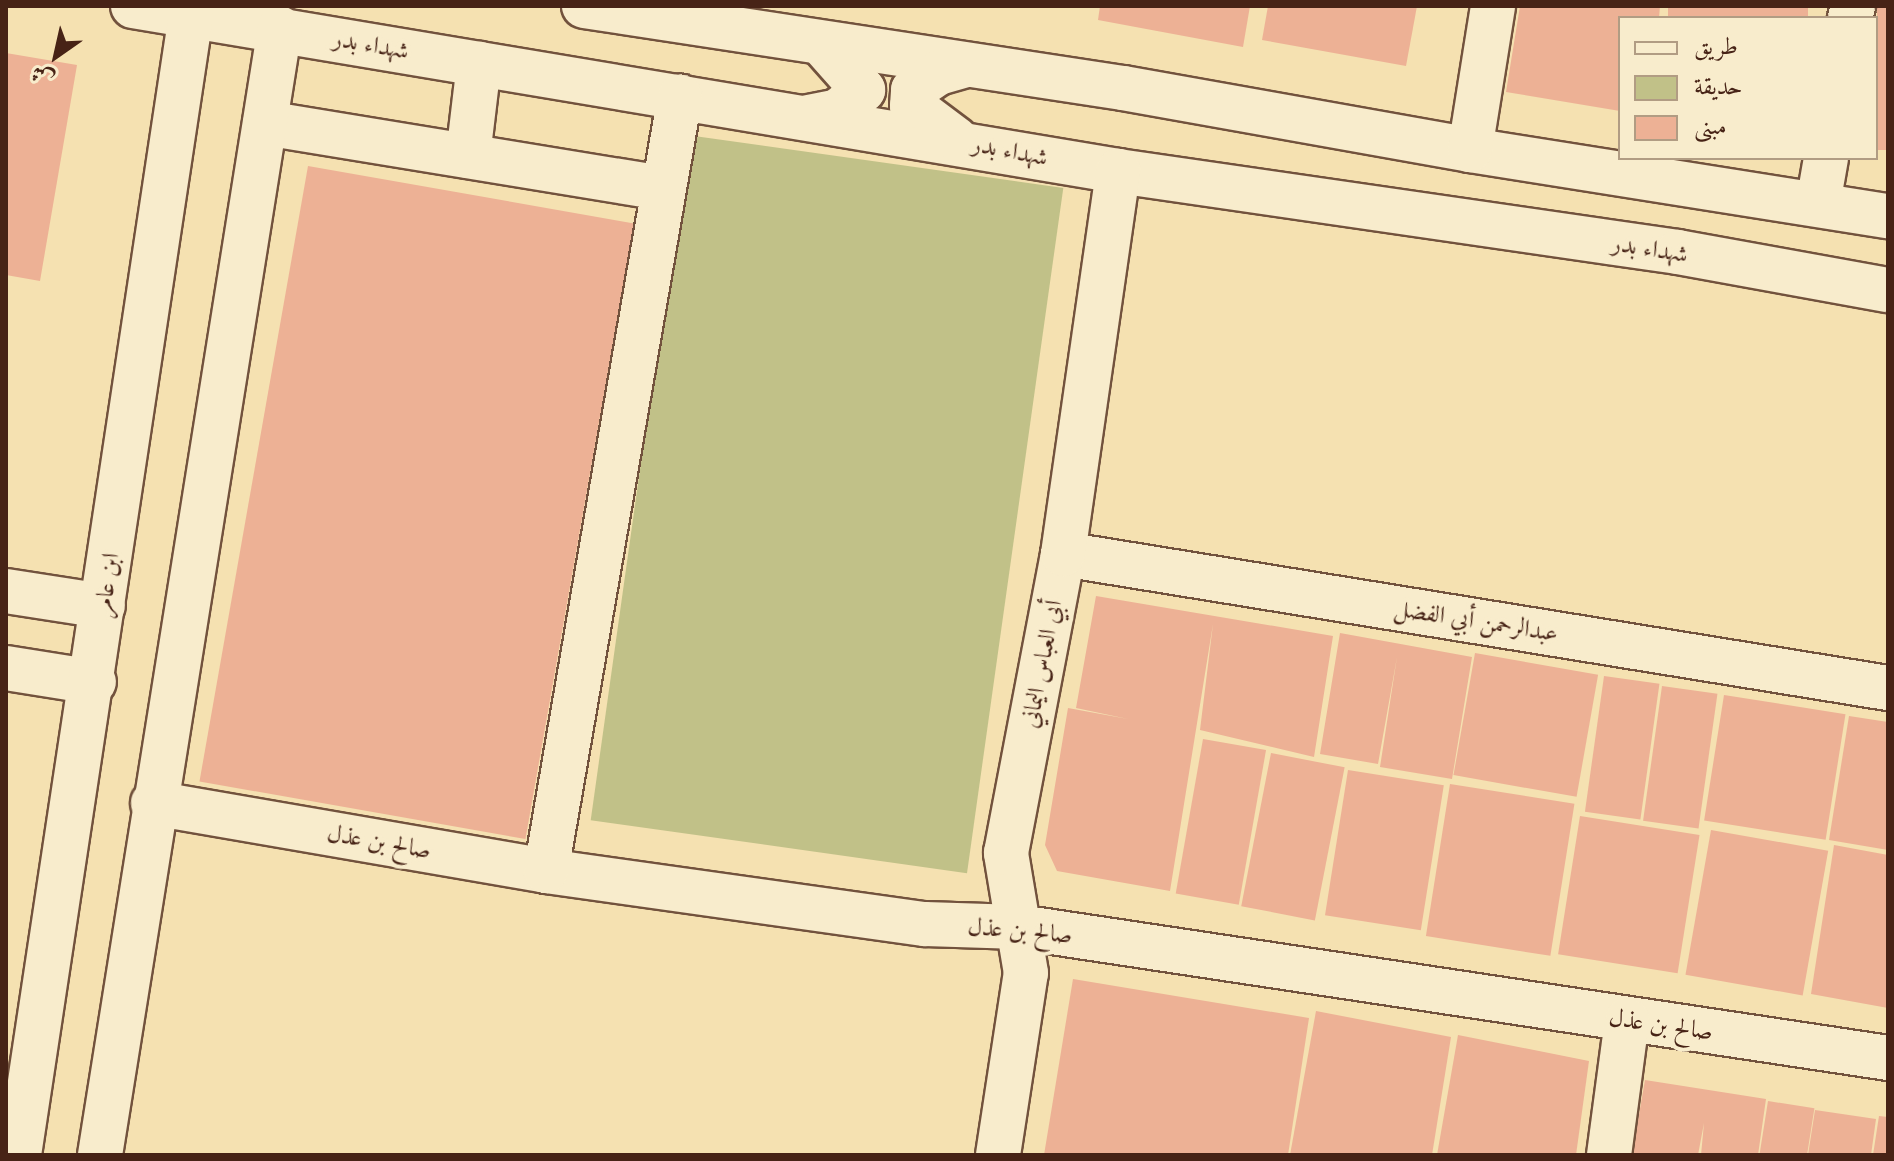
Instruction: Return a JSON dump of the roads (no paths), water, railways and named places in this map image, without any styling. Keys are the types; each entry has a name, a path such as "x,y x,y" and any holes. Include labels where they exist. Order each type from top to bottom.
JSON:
{"street":[{"name":"شهداء بدر","path":"133,6 960,141 1118,171 1678,252 1888,290"},
{"path":"584,6 966,65 1470,150 1888,216"},
{"path":"1470,150 1493,6"},
{"name":"ابن عامر","path":"19,1155 20,1064 94,682 191,15"},
{"path":"100,1155 153,803 280,28"},
{"path":"808,117 838,111 863,90 822,44"},
{"path":"468,156 479,64"},
{"path":"960,141 912,106 913,90 938,73 966,65"},
{"path":"546,871 661,188 680,96"},
{"path":"265,123 661,188"},
{"path":"1818,204 1826,160"},
{"name":"أبي العباس اليماني","path":"998,1155 1026,973 1006,853 1063,554 1118,171"},
{"name":"عبدالرحمن أبي الفضل","path":"1063,554 1888,688"},
{"path":"6,591 103,606"},
{"path":"6,668 94,682"},
{"name":"صالح بن عذل","path":"153,803 546,871 925,924 1019,927 1888,1058"},
{"path":"1609,1155 1627,1020"}]}
